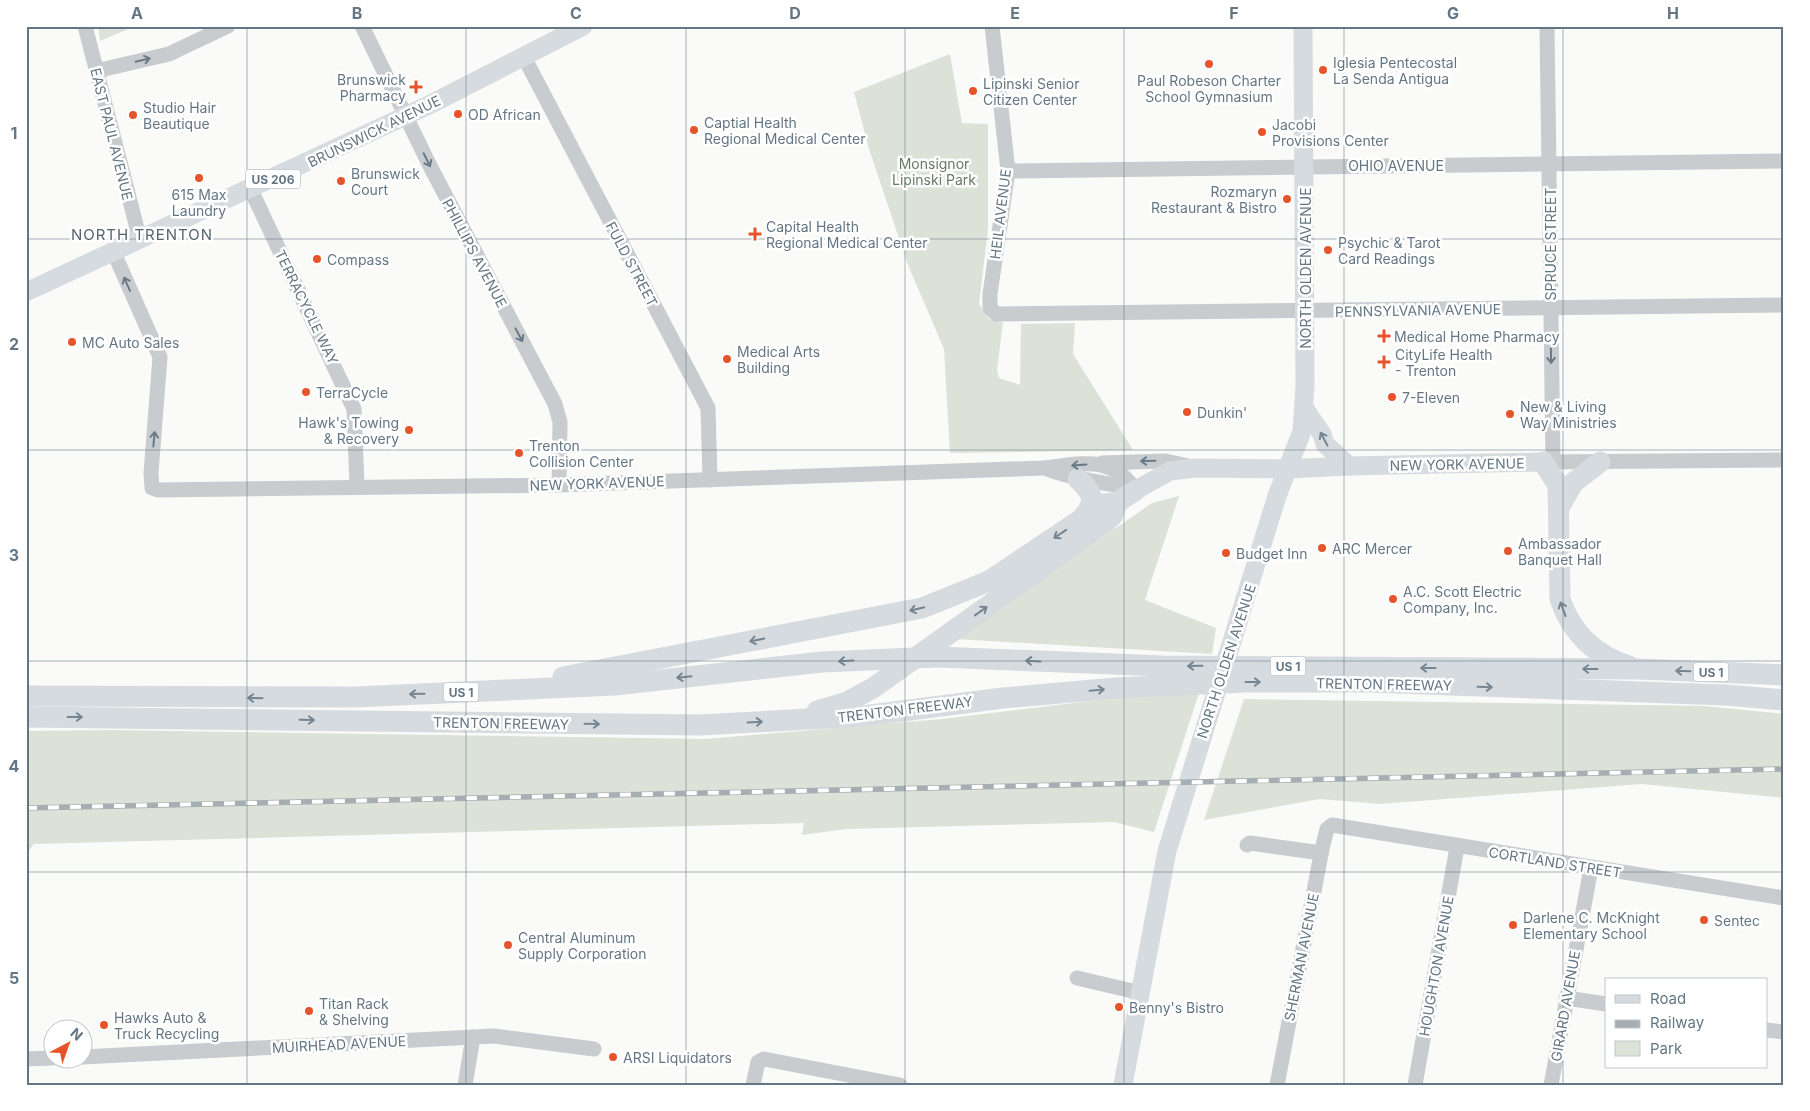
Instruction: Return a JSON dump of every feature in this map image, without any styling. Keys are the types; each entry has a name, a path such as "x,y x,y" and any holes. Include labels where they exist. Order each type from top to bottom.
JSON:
{"highway":[{"path":"1548,462 1558,485 1560,506 1559,589 1565,615 1573,630 1587,644 1624,665 1639,669"},
{"path":"1560,506 1573,483 1600,462"},
{"path":"1078,479 1090,491 1092,501 1092,507 1081,520"},
{"path":"516,689 602,668 922,608 987,583 1104,504 1116,503 1136,490"},
{"path":"788,720 847,702 873,688 1106,522 1113,515 1116,503"},
{"name":"TRENTON FREEWAY","path":"26,696 317,698 615,685 822,662 938,657 1163,666 1639,669 1784,675"},
{"name":"TRENTON FREEWAY","path":"26,717 701,725 863,716 1003,698 1116,688 1246,682 1370,682 1725,695 1784,702"}],"main road":[{"name":"NORTH OLDEN AVENUE","path":"1123,1085 1170,840 1287,469 1302,431 1305,409 1303,26"},
{"name":"BRUNSWICK AVENUE","path":"26,292 251,190 524,57 578,27"},
{"path":"1305,409 1322,434 1325,444 1348,466"},
{"name":"NEW YORK AVENUE","path":"1136,490 1170,471 1195,468 1287,469 1548,462"}],"street":[{"name":"EAST PAUL AVENUE","path":"84,26 140,240"},
{"path":"96,71 169,54 228,26"},
{"name":"PHILLIPS AVENUE","path":"362,26 405,116 555,404 560,422 559,485"},
{"name":"HEIL AVENUE","path":"992,26 1008,171 990,294 989,304 993,311"},
{"name":"SPRUCE STREET","path":"1547,26 1551,308 1548,462"},
{"name":"FULD STREET","path":"524,57 708,408 710,480"},
{"name":"OHIO AVENUE","path":"1008,171 1784,161"},
{"name":"TERRACYCLE WAY","path":"251,190 354,409 357,487"},
{"name":"NEW YORK AVENUE","path":"114,253 160,357 151,473 152,488 166,490 559,485 1043,468 1165,460 1195,468"},
{"name":"PENNSYLVANIA AVENUE","path":"993,311 1000,315 1784,305"},
{"name":"NEW YORK AVENUE","path":"1548,462 1784,460"},
{"path":"1101,463 1118,471 1136,490"},
{"name":"NEW YORK AVENUE","path":"1043,468 1078,479 1106,482 1136,490"},
{"name":"CORTLAND STREET","path":"1327,829 1332,825 1457,847 1784,898"},
{"name":"SHERMAN AVENUE","path":"1277,1085 1327,829"},
{"path":"1247,845 1250,843 1321,853"},
{"name":"HOUGHTON AVENUE","path":"1415,1085 1457,847"},
{"name":"GIRARD AVENUE","path":"1551,1085 1591,868"},
{"path":"1077,978 1141,993"},
{"path":"1566,998 1605,1004"},
{"path":"1768,1030 1784,1032"},
{"name":"MUIRHEAD AVENUE","path":"92,1056 494,1036 594,1049"},
{"path":"465,1085 473,1037"},
{"path":"26,1059 42,1058"},
{"path":"753,1085 756,1068 761,1059 900,1085"}],"green space":[{"path":"98,26 135,26 100,41"},
{"name":"Monsignor Lipinski Park","path":"950,54 962,123 988,124 988,229 979,304 989,319 1003,322 997,370 999,378 1020,385 1021,324 1075,323 1073,354 1133,450 950,453 944,349 908,265 869,149 854,92"},
{"path":"1179,496 1145,600 1216,628 1212,654 956,639 1152,503"},
{"path":"1199,693 1154,832 1114,822 846,829 802,835 804,823 34,844 26,854 26,731 108,730 706,739 942,719 1131,696"},
{"path":"1244,699 1705,706 1784,714 1784,798 1642,784 1380,804 1320,799 1204,820"}],"railway":[{"path":"26,808 1784,769"}],"place":[{"name":"Paul Robeson Charter School Gymnasium","path":"1209,64"},
{"name":"Iglesia Pentecostal La Senda Antigua","path":"1323,70"},
{"name":"Brunswick Pharmacy","path":"416,87"},
{"name":"Lipinski Senior Citizen Center","path":"973,91"},
{"name":"OD African","path":"458,114"},
{"name":"Studio Hair Beautique","path":"133,115"},
{"name":"Captial Health Regional Medical Center","path":"694,130"},
{"name":"Jacobi Provisions Center","path":"1262,132"},
{"name":"615 Max Laundry","path":"199,178"},
{"name":"Brunswick Court","path":"341,181"},
{"name":"Rozmaryn Restaurant & Bistro","path":"1287,199"},
{"name":"Capital Health Regional Medical Center","path":"755,234"},
{"name":"Psychic & Tarot Card Readings","path":"1328,250"},
{"name":"Compass","path":"317,259"},
{"name":"Medical Home Pharmacy","path":"1384,336"},
{"name":"MC Auto Sales","path":"72,342"},
{"name":"Medical Arts Building","path":"727,359"},
{"name":"CityLife Health - Trenton","path":"1384,362"},
{"name":"TerraCycle","path":"306,392"},
{"name":"7-Eleven","path":"1392,397"},
{"name":"Dunkin'","path":"1187,412"},
{"name":"New & Living Way Ministries","path":"1510,414"},
{"name":"Hawk's Towing & Recovery","path":"409,430"},
{"name":"Trenton Collision Center","path":"519,453"},
{"name":"ARC Mercer","path":"1322,548"},
{"name":"Ambassador Banquet Hall","path":"1508,551"},
{"name":"Budget Inn","path":"1226,553"},
{"name":"A.C. Scott Electric Company, Inc.","path":"1393,599"},
{"name":"Sentec","path":"1704,920"},
{"name":"Darlene C. McKnight Elementary School","path":"1513,925"},
{"name":"Central Aluminum Supply Corporation","path":"508,945"},
{"name":"Benny's Bistro","path":"1119,1007"},
{"name":"Titan Rack & Shelving","path":"309,1011"},
{"name":"Hawks Auto & Truck Recycling","path":"104,1025"},
{"name":"ARSI Liquidators","path":"613,1057"}],"district":[{"name":"NORTH TRENTON","path":"142,234"}]}
